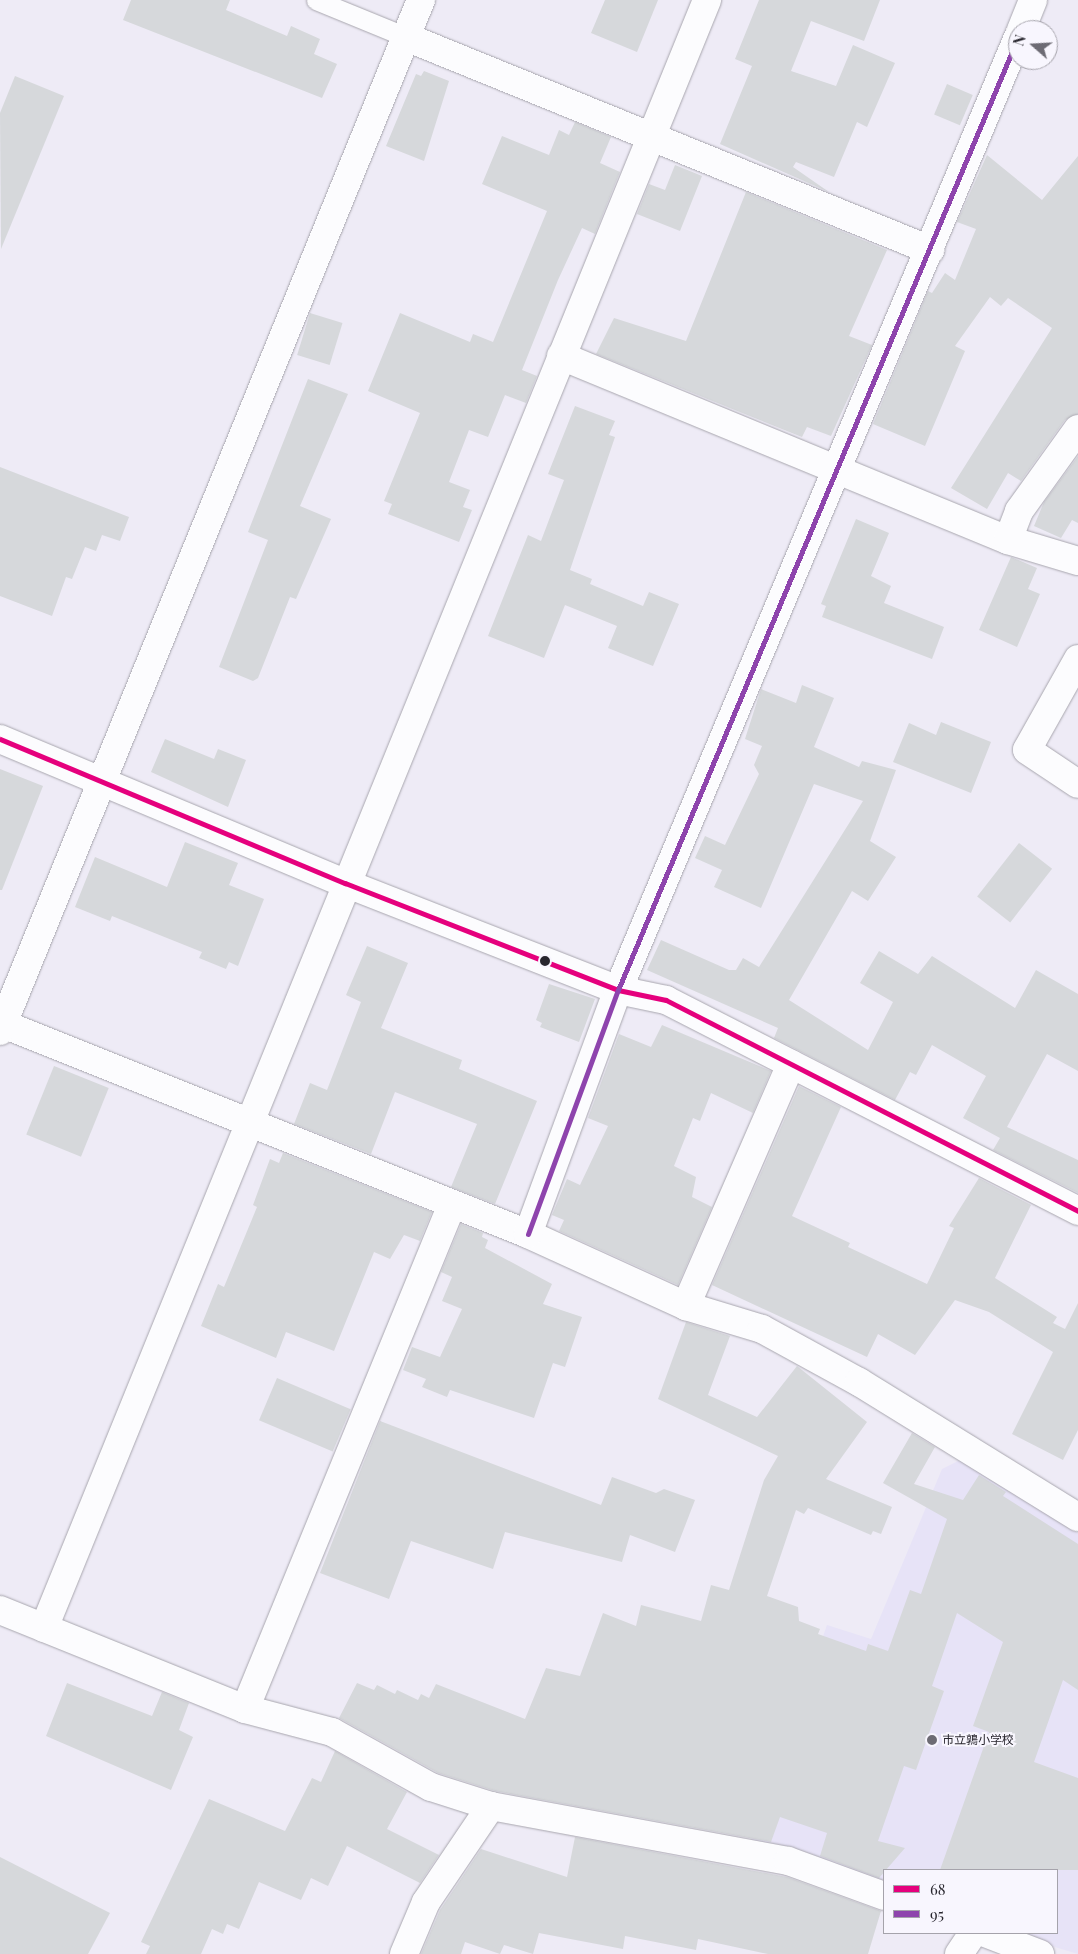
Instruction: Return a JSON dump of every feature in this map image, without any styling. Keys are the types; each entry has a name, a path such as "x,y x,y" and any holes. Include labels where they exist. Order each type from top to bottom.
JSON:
{"street":[{"path":"421,0 101,778 1,1028 248,1122 450,1206 528,1234 686,1306 762,1329 859,1382 1078,1517"},
{"path":"44,1628 345,882 707,0"},
{"path":"1025,20 1033,0"},
{"path":"406,37 930,250"},
{"path":"528,1234 618,990 840,470 1008,61"},
{"path":"561,356 1008,540 1078,561"},
{"path":"1008,540 1018,510 1078,429"},
{"path":"1078,659 1027,750 1078,784"},
{"path":"0,738 101,778 345,882 618,990 666,1000 1078,1211"},
{"path":"686,1306 790,1064"},
{"path":"245,1709 450,1206"},
{"path":"0,1610 245,1709 332,1732 431,1787 491,1806 788,1861 883,1896"},
{"path":"404,1954 426,1902 491,1806"},
{"path":"959,1954 972,1934"},
{"path":"988,1934 1040,1954"}],"lane":[{"path":"316,0 406,37"}],"shaded area":[{"name":"市立鶉小学校","path":"962,1459 1078,1533 1078,1954 1012,1934 1058,1934 1058,1869 883,1869 883,1889 751,1841 827,1625 871,1639 942,1469"}],"building":[{"path":"131,0 230,0 226,10 287,36 291,26 320,39 314,54 337,64 322,98 123,20"},
{"path":"605,0 658,0 637,52 591,33"},
{"path":"759,0 880,0 864,41 811,21 791,71 836,86 853,45 895,63 867,127 857,122 834,177 796,162 793,167 829,192 720,144 752,66 735,59"},
{"path":"424,71 449,81 424,161 386,146 416,74 421,76"},
{"path":"15,76 64,96 1,249 0,113"},
{"path":"947,84 973,95 960,125 934,114"},
{"path":"575,122 611,137 600,163 620,172 595,234 582,228 558,280 522,370 537,376 526,403 505,395 488,437 469,430 449,482 470,490 463,507 472,510 459,542 388,514 392,504 384,501 420,413 368,391 400,313 470,342 473,334 493,342 547,211 482,184 502,136 549,155 559,130 569,135"},
{"path":"987,155 1042,200 1078,156 1078,414 1065,420 1021,481 1008,473 987,509 951,488 1052,328 1008,298 1001,306 990,297 955,346 965,351 925,446 873,424 928,291 932,293 945,273 955,280 976,229 957,222"},
{"path":"675,165 702,176 680,231 637,214 649,184 665,190"},
{"path":"746,192 887,250 849,336 872,345 831,436 807,427 802,437 596,354 614,318 686,341"},
{"path":"310,313 343,323 330,365 297,355"},
{"path":"308,379 348,394 300,506 331,519 296,599 290,597 258,678 253,681 219,667 268,540 248,532"},
{"path":"575,406 615,421 609,435 615,437 570,570 592,579 590,584 643,606 649,592 679,604 653,666 608,648 617,626 565,605 544,658 488,636 528,535 541,541 564,480 548,474"},
{"path":"1078,456 1078,523 1072,520 1061,538 1034,526 1044,502"},
{"path":"0,467 129,517 120,541 102,535 96,551 85,547 72,579 66,577 52,616 0,596"},
{"path":"856,519 889,533 871,576 891,586 884,603 944,627 932,659 822,617 826,606 821,604"},
{"path":"1011,557 1037,568 1028,589 1040,594 1017,647 979,630"},
{"path":"802,685 834,698 814,747 859,767 862,761 896,770 870,841 896,857 868,901 852,891 789,1000 868,1050 893,1002 860,983 879,951 918,974 932,956 1015,1008 1036,970 1078,994 1078,1071 1047,1054 1007,1127 1078,1160 1078,1193 993,1150 1000,1138 963,1118 986,1076 932,1045 916,1075 910,1072 895,1100 774,1038 778,1028 647,970 661,940 729,970 736,970 743,958 759,967 863,801 814,784 761,908 714,887 722,870 695,858 705,836 725,845 759,774 754,765 762,746 745,739 761,689 796,703"},
{"path":"941,722 991,742 971,793 893,762 909,723 936,735"},
{"path":"165,739 214,759 218,749 246,760 228,807 151,772"},
{"path":"0,769 43,786 2,890 0,890"},
{"path":"185,842 238,863 229,885 264,899 238,966 229,962 226,969 199,958 202,952 112,916 110,921 75,907 95,857 167,887"},
{"path":"1019,843 1052,869 1010,922 977,897"},
{"path":"367,946 408,963 381,1028 462,1060 459,1069 537,1101 495,1204 451,1187 477,1124 395,1092 371,1154 294,1124 310,1083 327,1090 361,1002 346,995"},
{"path":"549,984 595,999 579,1042 540,1027 542,1023 536,1020"},
{"path":"662,1025 771,1071 753,1113 711,1093 700,1121 693,1118 674,1166 696,1177 692,1197 712,1207 678,1285 559,1231 564,1220 552,1215 567,1179 580,1185 608,1126 588,1118 619,1034 651,1047"},
{"path":"54,1066 109,1088 81,1157 26,1135"},
{"path":"799,1086 841,1107 792,1216 850,1243 848,1247 927,1284 954,1228 949,1226 979,1178 1031,1205 995,1278 1057,1317 1053,1323 1065,1329 1078,1303 1078,1430 1063,1460 1012,1434 1053,1352 989,1312 955,1300 915,1355 878,1334 867,1357 712,1285"},
{"path":"283,1153 432,1212 420,1241 404,1235 390,1259 374,1252 334,1351 286,1332 276,1358 201,1326 218,1284 224,1287 257,1207 253,1205 270,1159 279,1163"},
{"path":"461,1224 483,1233 482,1237 488,1240 485,1248 552,1284 543,1304 582,1317 565,1367 553,1363 534,1418 450,1390 447,1397 422,1387 426,1379 403,1370 412,1347 440,1357 462,1309 442,1301 452,1277 441,1272"},
{"path":"686,1322 730,1336 708,1395 757,1417 797,1366 867,1422 826,1479 892,1507 881,1534 873,1531 871,1535 808,1508 804,1514 796,1510 767,1596 798,1607 799,1621 820,1629 818,1634 866,1651 868,1644 888,1651 910,1590 921,1594 947,1519 883,1483 912,1433 935,1447 914,1484 963,1500 979,1475 1006,1492 1003,1496 1078,1544 1078,1690 1063,1680 1034,1762 1078,1778 1078,1870 940,1869 989,1732 973,1726 1003,1642 957,1613 932,1686 944,1691 916,1770 904,1766 878,1841 905,1848 887,1869 883,1869 883,1873 879,1878 820,1856 827,1833 780,1817 771,1842 495,1791 438,1773 339,1718 357,1683 374,1690 377,1685 395,1694 397,1690 418,1700 421,1694 429,1698 436,1684 525,1719 546,1668 580,1676 603,1613 636,1626 641,1605 701,1621 711,1585 729,1590 764,1480 778,1456 658,1399"},
{"path":"277,1378 351,1409 333,1452 259,1420"},
{"path":"380,1421 601,1505 612,1477 656,1493 664,1489 695,1500 675,1552 630,1535 622,1562 505,1532 493,1569 411,1541 389,1599 320,1573"},
{"path":"67,1683 152,1716 162,1692 189,1703 179,1730 193,1737 171,1790 46,1736"},
{"path":"335,1751 407,1792 387,1829 439,1855 420,1883 347,1846 328,1886 311,1878 301,1900 259,1882 239,1929 227,1924 223,1934 212,1929 201,1954 146,1954 150,1946 141,1942 209,1799 285,1831 312,1778 321,1782"},
{"path":"575,1837 787,1877 881,1911 868,1954 768,1954 698,1939 696,1950 625,1936 623,1949 539,1933 533,1954 504,1945 500,1954 465,1942 461,1954 421,1954 440,1910 481,1849 567,1877"},
{"path":"0,1857 110,1913 88,1954 0,1954"}],"transit line":[{"name":"95","path":"528,1234 618,990 1008,61"},
{"name":"68","path":"0,739 345,883 618,990 666,1000 1078,1211"}],"place":[{"name":"市立鶉小学校","path":"932,1740"}]}
